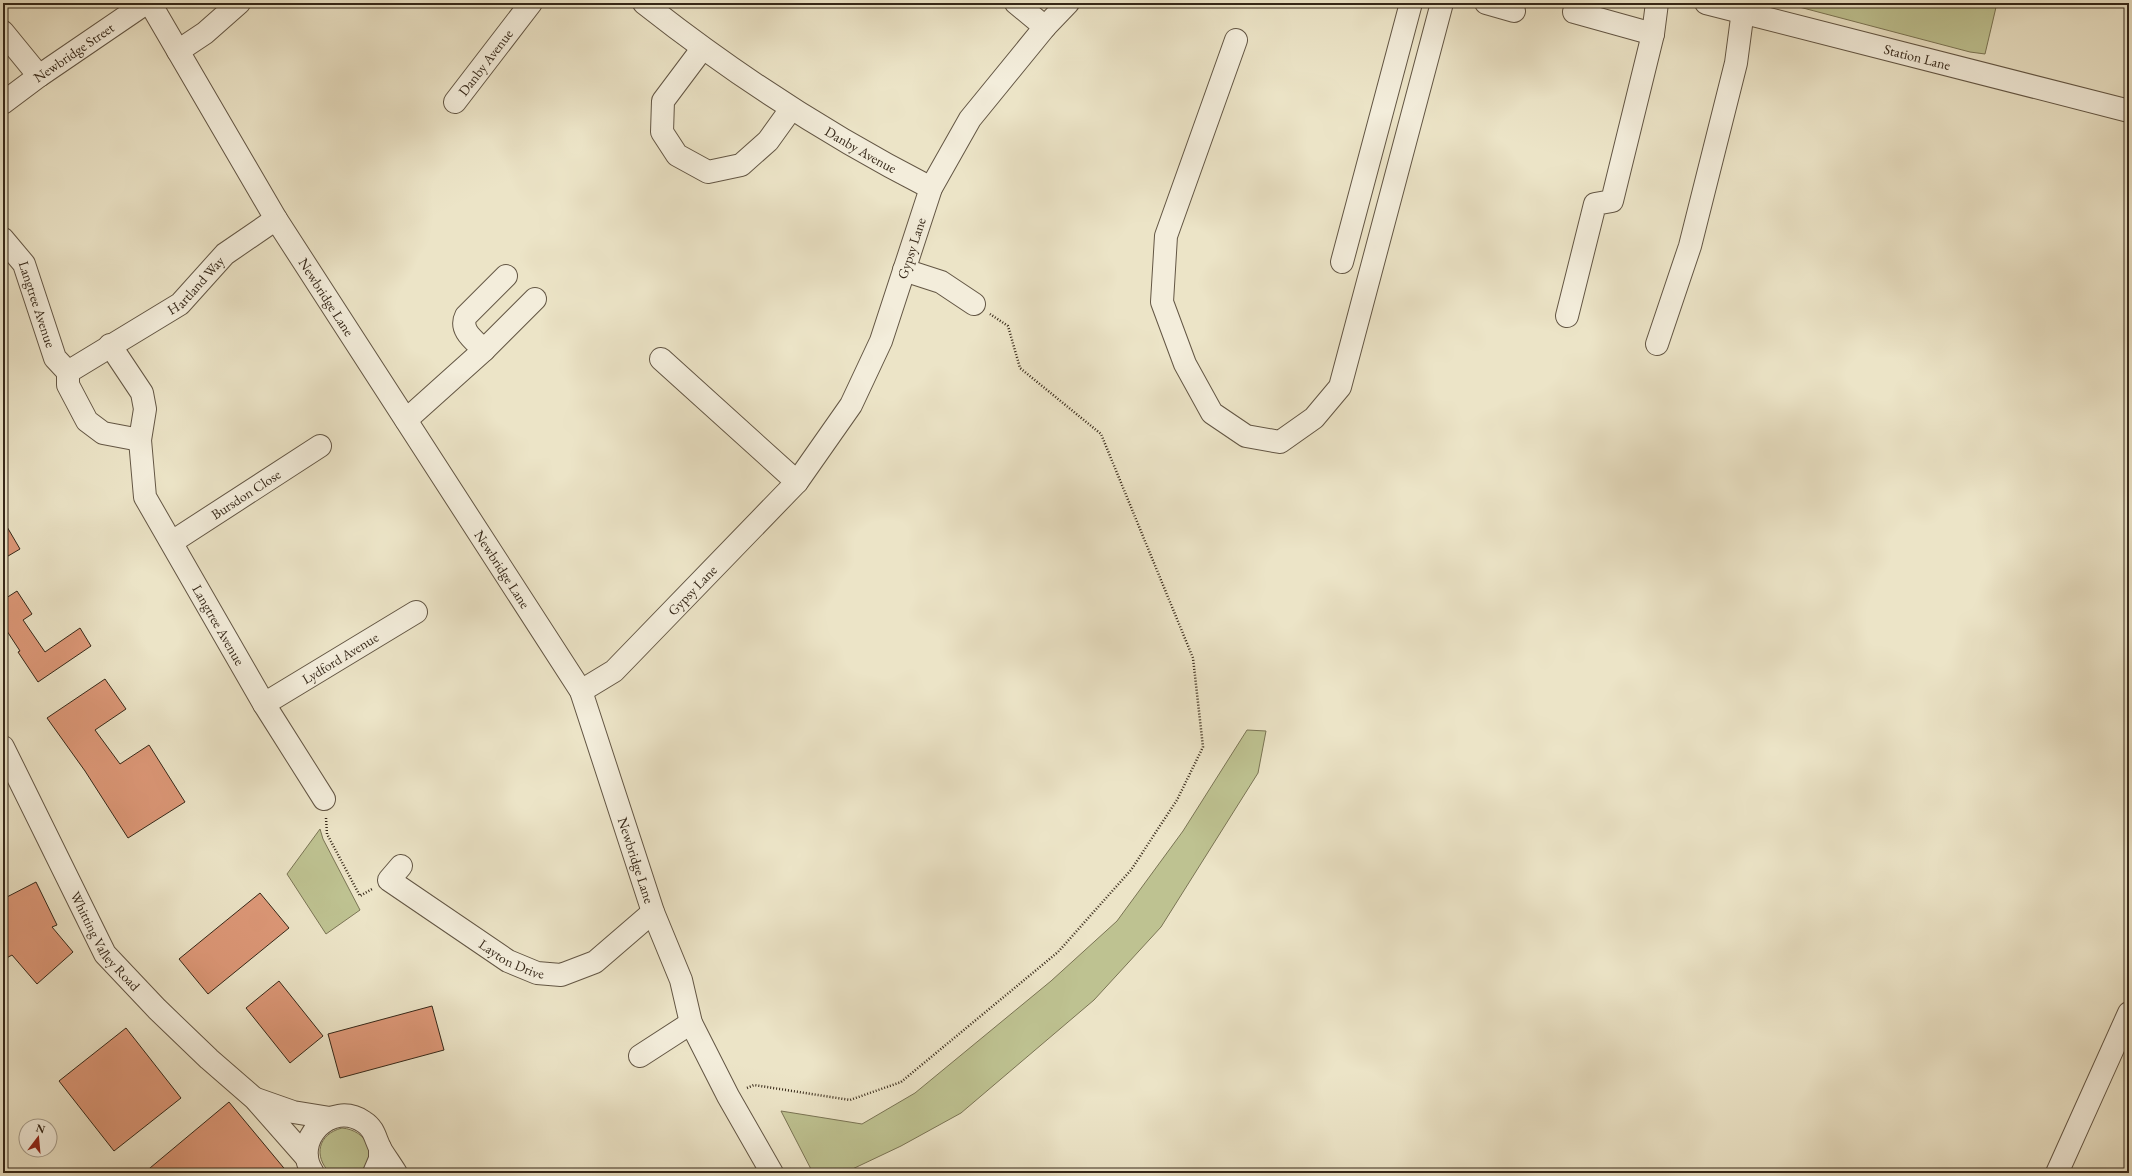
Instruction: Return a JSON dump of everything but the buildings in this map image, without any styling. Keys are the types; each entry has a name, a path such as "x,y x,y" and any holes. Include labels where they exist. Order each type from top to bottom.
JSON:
{"street":[{"name":"Newbridge Street","path":"3,103 146,3"},
{"name":"Newbridge Lane","path":"150,3 276,219 581,691 653,912 681,980 691,1023 728,1096 772,1173"},
{"path":"178,50 205,33 239,3"},
{"name":"Danby Avenue","path":"455,102 531,3"},
{"name":"Danby Avenue","path":"644,3 702,49 791,109 880,162 931,188"},
{"path":"1016,3 1045,27"},
{"name":"Gypsy Lane","path":"581,691 614,671 797,482 851,404 881,342 931,188 970,119 1045,27 1068,3"},
{"path":"1342,262 1411,3"},
{"path":"1236,40 1166,236 1162,302 1185,364 1212,414 1246,436 1280,442 1314,418 1340,387 1442,3"},
{"path":"1486,3 1514,11"},
{"path":"1568,316 1595,204 1612,200 1653,34 1657,3"},
{"name":"Station Lane","path":"1706,3 1743,8 2129,111"},
{"path":"1657,344 1690,246 1736,63 1743,8"},
{"path":"1574,12 1653,34"},
{"path":"3,32 40,76"},
{"path":"702,49 663,101 662,132 677,156 708,172 741,165 768,141 791,109"},
{"path":"1380,119 1409,127"},
{"name":"Hartland Way","path":"110,345 180,304 225,254 276,219"},
{"name":"Langtree Avenue","path":"3,239 24,264 55,358 68,372"},
{"path":"904,270 941,282 974,304"},
{"path":"484,350 464,328 463,323 466,316 506,276"},
{"path":"406,420 484,350 535,299"},
{"path":"110,345 68,372 68,385 87,421 103,433 140,440"},
{"name":"Langtree Avenue","path":"110,345 142,393 145,409 140,440 145,497 264,704 324,799"},
{"path":"661,358 797,482"},
{"name":"Bursdon Close","path":"172,542 320,446"},
{"name":"Lydford Avenue","path":"264,704 416,612"},
{"name":"Whitting Valley Road","path":"3,747 105,954 162,1014 255,1099 310,1166"},
{"name":"Layton Drive","path":"395,873 508,961 537,973 561,974 595,962 653,912"},
{"path":"2057,1173 2129,1013"},
{"path":"640,1056 691,1023"},
{"name":"Whitting Valley Road","path":"255,1099 293,1112 330,1118"},
{"name":"Whitting Valley Road","path":"310,1166 307,1146 311,1134 319,1124 330,1118 341,1115 363,1121 371,1128 377,1138 380,1148 396,1173"},
{"path":"374,1173 380,1160 380,1148"}],"path":[{"path":"728,1096 754,1085 850,1100 901,1082 1058,952 1131,870 1177,800 1203,747 1193,658 1101,434 1020,368 1008,326 974,304"},
{"path":"324,799 327,834 360,896 395,873"}],"green space":[{"path":"1784,3 1997,3 1985,54 1970,52"},
{"path":"1247,730 1266,731 1258,773 1161,927 1094,1000 961,1113 901,1146 844,1173 813,1173 781,1111 862,1124 915,1093 1051,981 1117,921 1183,831"},
{"path":"320,829 323,839 360,910 326,934 287,874"},
{"path":"342,1128 351,1130 358,1134 368,1145 370,1152 369,1160 366,1167 359,1173 330,1173 321,1160 320,1153 323,1140 334,1131"}]}
